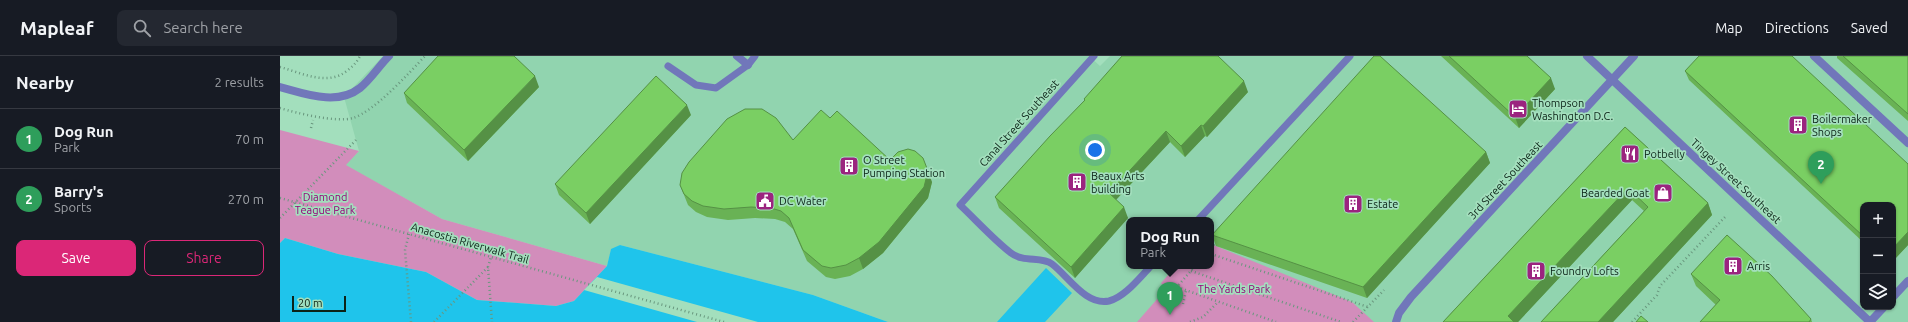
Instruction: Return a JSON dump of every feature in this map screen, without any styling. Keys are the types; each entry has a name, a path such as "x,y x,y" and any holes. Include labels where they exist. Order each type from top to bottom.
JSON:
{"street":[{"path":"280,87 319,97 344,97 360,87 389,56"},
{"path":"737,56 748,66"},
{"name":"Tingey Street Southeast","path":"1587,56 1870,322"},
{"name":"3rd Street Southeast","path":"1396,322 1399,313 1411,297 1613,81 1634,56"},
{"path":"1814,56 1908,143"},
{"path":"1896,294 1908,281"},
{"path":"1870,322 1881,310"}],"lane":[{"path":"668,66 696,86 716,88 748,66 755,56"},
{"name":"Canal Street Southeast","path":"1094,56 960,205 1012,254 1029,260 1039,259 1051,263 1090,298 1108,301 1117,298 1148,269"},
{"path":"1201,217 1350,56"}],"path":[{"path":"280,67 324,79 342,75 355,64 360,56"},
{"path":"280,108 342,119 356,117 392,90 425,56"},
{"path":"311,128 313,120"},
{"path":"280,218 356,140"},
{"name":"Anacostia Riverwalk Trail","path":"280,198 724,322"},
{"path":"1632,322 1657,295 1660,286 1725,217"},
{"path":"408,234 405,250 411,322"},
{"path":"1214,245 1218,240"},
{"path":"1214,255 1368,307"},
{"path":"491,257 488,267 492,322"},
{"path":"434,322 488,267"},
{"path":"1276,322 1177,287 1190,271 1341,322"},
{"path":"1353,322 1384,290"},
{"path":"1183,304 1186,291"},
{"path":"1190,322 1203,317 1218,302"}],"shaded area":[{"path":"383,56 1089,56 1100,66 1110,56 1908,56 1908,322 888,322 813,295 620,245 611,250 607,266 442,219 345,165 359,151 344,97"}],"green space":[{"name":"Diamond Teague Park","path":"280,130 359,151 346,165 442,219 607,266 574,301 556,306 477,300 426,272 338,254 285,238 280,243"},
{"name":"The Yards Park","path":"1214,245 1352,302 1374,322 1137,322 1166,289 1161,283 1173,269 1214,269"}],"water":[{"path":"285,238 338,254 426,272 477,300 556,306 574,301 607,266 611,249 620,245 813,295 888,322 280,322 280,243"},
{"path":"1046,268 1072,293 1045,322 997,322"}],"pier":[{"path":"597,277 758,322 697,322 584,290"}],"building":[{"path":"438,56 514,56 535,76 464,150 404,93"},
{"name":"Beaux Arts building","path":"1122,56 1218,56 1244,81 1203,126 1201,125 1181,146 1166,131 1109,193 1124,207 1071,267 995,197 1085,100 1084,99"},
{"name":"Estate","path":"1374,56 1380,56 1486,152 1363,287 1214,236 1214,233"},
{"name":"Thompson Washington D.C.","path":"1449,56 1527,56 1551,78 1515,117"},
{"name":"Boilermaker Shops","path":"1699,56 1792,56 1908,164 1908,232 1896,245 1896,202 1860,202 1860,233 1685,71"},
{"path":"1843,56 1908,56 1908,114"},
{"path":"656,76 687,105 586,213 555,184"},
{"name":"DC Water","path":"745,109 762,109 776,118 793,140 821,110 830,118 837,111 890,160 898,152 908,149 915,151 923,158 928,171 924,187 879,242 859,258 846,265 831,268 822,266 803,250 789,218 781,211 771,208 751,207 724,209 703,206 692,201 684,194 680,185 682,173 689,162 727,119"},
{"name":"Foundry Lofts","path":"1625,127 1708,203 1598,322 1541,322 1648,207 1628,188 1508,316 1514,322 1443,322"},
{"name":"Arris","path":"1727,235 1772,276 1811,319 1809,322 1700,322 1720,300 1691,274"},
{"path":"1641,316 1648,322 1636,322"}],"place":[{"name":"Thompson Washington D.C.","path":"1518,109"},
{"name":"Boilermaker Shops","path":"1798,125"},
{"name":"Potbelly","path":"1630,154"},
{"name":"O Street Pumping Station","path":"849,166"},
{"name":"Beaux Arts building","path":"1077,182"},
{"name":"Barry's","path":"1821,184"},
{"name":"Bearded Goat","path":"1663,193"},
{"name":"DC Water","path":"765,201"},
{"name":"Estate","path":"1353,204"},
{"name":"Arris","path":"1733,266"},
{"name":"Foundry Lofts","path":"1536,271"},
{"name":"Dog Run","path":"1170,315"}]}
